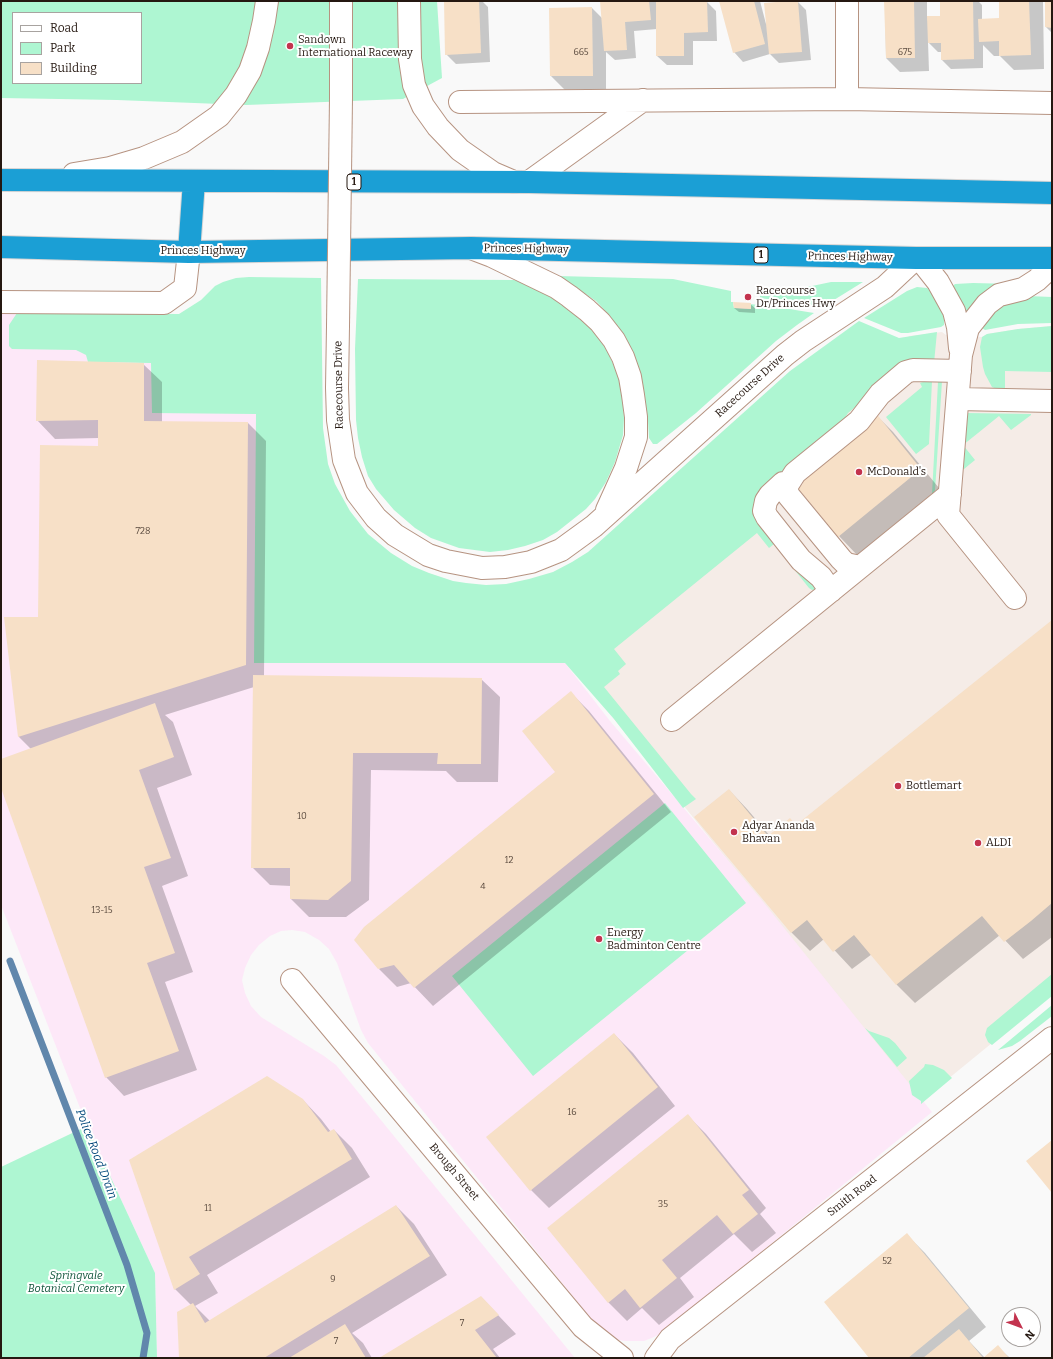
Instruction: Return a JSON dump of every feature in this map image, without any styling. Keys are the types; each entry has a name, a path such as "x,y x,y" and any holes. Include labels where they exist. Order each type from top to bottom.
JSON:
{"highway":[{"name":"1","path":"1,180 522,182 1052,193"},
{"path":"190,252 194,181"},
{"name":"Princes Highway","path":"1,247 190,252 471,248 918,258 1052,258"}],"street":[{"path":"35,180 110,168 144,158 182,142 219,116 236,95 250,71 258,48 267,1"},
{"name":"Racecourse Drive","path":"341,1 337,388 338,420 344,460 357,493 376,518 395,536 428,555 446,561 482,568 505,567 531,562 561,550 594,526 785,355 803,341 885,287 918,258"},
{"path":"409,1 410,59 414,85 423,106 438,127 460,150 493,173 522,182 643,100"},
{"path":"847,99 848,1"},
{"path":"460,102 847,99 1052,103"},
{"name":"Racecourse Drive","path":"471,248 492,256 556,287 570,296 588,310 600,322 614,340 623,357 630,377 633,395 636,417 636,436 626,468 618,487 606,510 594,526"},
{"path":"1,302 164,303 185,288 190,252"},
{"path":"918,258 938,282 954,311 958,327 960,363 948,515 1016,598"},
{"path":"960,363 968,328 987,304 999,296 1023,289 1037,280 1052,266"},
{"path":"836,586 780,508 777,495 789,478 859,420 880,394 906,372 960,363"},
{"path":"958,399 1052,401"},
{"path":"789,478 786,489 789,496 841,559 846,564 860,567"},
{"path":"672,720 950,494"},
{"name":"Brough Street","path":"292,980 583,1327 622,1358"},
{"name":"Smith Road","path":"656,1358 670,1339 1052,1038"}],"shaded area":[{"path":"184,311 266,402 261,655 565,663 610,721 760,898 932,1112 662,1333 654,1337 644,1341 624,1341 615,1339 592,1320 368,1043 361,1030 337,963 329,949 319,940 305,932 292,930 281,931 270,936 259,945 251,955 245,968 242,980 245,993 251,1006 261,1017 336,1065 575,1358 157,1358 155,1273 87,1126 1,905 1,313 179,314"},
{"path":"1052,326 1052,994 921,1101 614,719 598,683 619,637 838,424 909,336 942,332 946,335 982,337 987,334 1018,329"}],"green space":[{"name":"Sandown International Raceway","path":"1,1 437,1 442,78 403,99 246,105 117,100 1,98"},
{"path":"558,276 673,279 731,291 731,302 733,302 734,308 750,309 750,304 814,313 776,341 696,413 657,444 653,444 649,438 642,382 637,364 620,330 610,316 596,301"},
{"path":"236,278 321,278 323,428 328,464 335,484 350,511 368,534 391,553 412,566 429,573 453,581 466,583 486,585 506,584 529,579 553,572 588,552 790,371 859,321 899,338 937,332 934,363 901,369 848,413 841,424 763,496 806,575 816,589 812,590 809,588 774,544 769,548 757,533 614,649 626,664 618,671 620,674 604,687 696,799 683,808 614,719 565,663 254,663 256,414 152,413 151,363 88,362 86,355 76,350 12,349 9,346 9,325 17,313 179,314 201,300 215,286"},
{"path":"358,279 514,280 523,282 558,300 585,322 606,348 614,366 620,382 624,418 623,435 615,462 606,482 595,499 586,509 557,532 543,540 508,550 490,552 459,548 431,538 415,528 394,510 376,489 368,476 358,438 356,420 355,349"},
{"path":"831,282 863,282 821,308 760,298 760,293"},
{"path":"955,284 1013,284 966,320 953,286"},
{"path":"917,287 927,288 931,291 944,314 944,325 941,327 901,333 864,318 907,291"},
{"path":"1028,296 1052,297 1052,323 1018,324 985,330 982,328 996,308"},
{"path":"1052,326 1052,372 1005,371 1005,390 999,390 992,387 983,367 980,347 982,337 987,334 1018,329"},
{"path":"932,381 929,444 916,454 886,417 922,387 920,383"},
{"path":"942,381 935,491 932,494 938,382"},
{"path":"965,413 1031,415 1011,430 999,416 963,445 975,460 962,469 960,466 963,415"},
{"name":"Energy Badminton Centre","path":"665,803 746,903 533,1076 452,976"},
{"path":"1052,974 1052,996 992,1045 988,1042 985,1035 987,1028"},
{"path":"1052,1005 1052,1016 1020,1041 1012,1046 998,1050"},
{"path":"865,1028 869,1031 889,1038 907,1058 897,1067"},
{"path":"925,1064 933,1065 944,1070 952,1078 921,1104 921,1101 912,1095 909,1081 924,1067"},
{"name":"Springvale Botanical Cemetery","path":"87,1126 155,1273 157,1358 1,1358 1,1167"}],"building":[{"path":"444,1 479,1 481,53 445,55"},
{"path":"600,1 649,1 651,20 625,22 627,50 604,51"},
{"path":"707,1 708,32 684,33 684,56 656,56 656,2"},
{"path":"719,1 754,1 765,44 733,53"},
{"path":"798,1 802,52 769,54 764,3"},
{"path":"884,1 914,1 915,58 886,58"},
{"path":"940,1 973,1 974,59 941,60 941,43 928,43 927,16 940,16"},
{"path":"999,1 1029,1 1031,55 999,56 999,41 979,42 978,19 999,18"},
{"path":"1045,1 1052,1 1052,28 1045,27"},
{"path":"592,7 593,76 550,76 549,8"},
{"path":"733,302 751,303 751,309 734,308"},
{"path":"37,360 144,363 144,421 248,422 246,665 18,737 4,617 38,617 40,445 98,446 98,420 36,421"},
{"name":"McDonald's","path":"875,412 921,469 838,537 798,488 803,484 797,476"},
{"path":"1052,620 1052,903 1004,942 982,916 896,985 854,935 833,952 807,920 791,933 694,817 729,789 768,836 790,818 796,825"},
{"path":"253,675 482,678 481,764 437,764 438,753 353,753 351,881 328,900 290,899 290,868 251,868"},
{"path":"571,691 654,794 414,988 394,965 378,969 354,940 364,927 555,772 522,731"},
{"path":"155,703 174,757 139,770 171,858 144,867 175,953 147,963 179,1051 105,1078 1,788 1,759"},
{"path":"614,1033 658,1087 530,1191 486,1137"},
{"path":"267,1076 303,1099 328,1132 334,1129 352,1159 189,1257 200,1274 174,1290 129,1160"},
{"path":"688,1114 749,1190 742,1195 758,1214 733,1234 717,1215 662,1260 677,1278 640,1308 625,1289 608,1303 547,1228"},
{"path":"1052,1140 1052,1193 1026,1161"},
{"path":"396,1205 430,1256 264,1358 179,1358 177,1312 193,1303 205,1323"},
{"path":"907,1233 969,1308 908,1358 869,1358 824,1302"},
{"path":"481,1296 499,1315 475,1330 497,1358 379,1358"},
{"path":"345,1324 366,1358 289,1358"},
{"path":"959,1329 983,1358 923,1358"},
{"path":"998,1345 1009,1358 983,1358"}],"waterway":[{"name":"Police Road Drain","path":"10,961 127,1265 147,1333 143,1358"}],"place":[{"name":"Sandown International Raceway","path":"290,46"},
{"name":"Racecourse Dr/Princes Hwy","path":"748,297"},
{"name":"McDonald's","path":"859,472"},
{"name":"Bottlemart","path":"898,786"},
{"name":"Adyar Ananda Bhavan","path":"734,832"},
{"name":"ALDI","path":"978,843"},
{"name":"Energy Badminton Centre","path":"599,939"}]}
